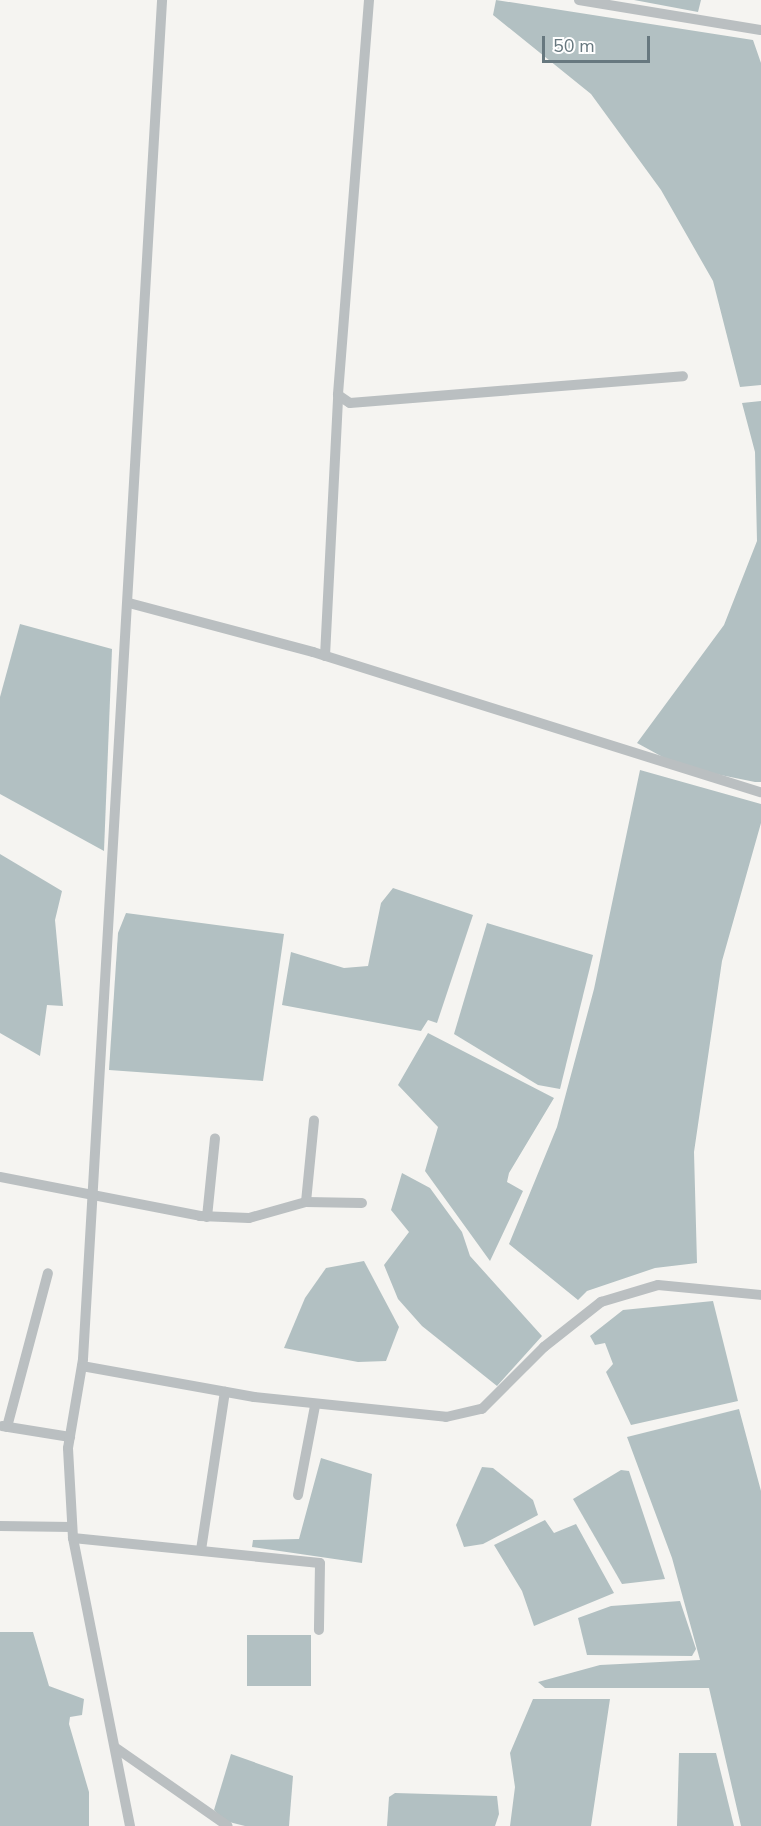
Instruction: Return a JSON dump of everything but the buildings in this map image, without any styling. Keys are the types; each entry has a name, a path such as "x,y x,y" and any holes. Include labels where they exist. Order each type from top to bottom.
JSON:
{"street":[{"path":"129,1826 116,1748 73,1533 70,1437 82,1366 129,603 162,0"},
{"path":"325,656 338,395 369,0"},
{"path":"579,0 761,30"},
{"path":"338,395 350,404 682,376"},
{"path":"129,603 325,656 761,792"},
{"path":"306,1202 314,1120"},
{"path":"207,1217 215,1138"},
{"path":"0,1177 92,1198 207,1217 249,1218 306,1202 362,1203"},
{"path":"48,1273 3,1426 70,1437"},
{"path":"82,1366 225,1392 399,1417 475,1414 544,1347 601,1302 658,1285 761,1295"},
{"path":"201,1550 225,1392"},
{"path":"298,1495 315,1406"},
{"path":"0,1526 323,1564 318,1630"},
{"path":"116,1748 228,1826"}],"shaded area":[{"path":"496,0 753,40 761,63 761,385 740,387 713,281 661,190 591,94 493,15"},
{"path":"634,0 701,0 698,12"},
{"path":"761,401 761,782 755,782 681,767 637,743 724,625 757,541 755,452 742,403"},
{"path":"20,624 112,649 104,851 0,794 0,697"},
{"path":"640,770 761,804 761,823 722,961 694,1152 697,1263 655,1268 587,1291 578,1300 509,1244 557,1127 594,989"},
{"path":"0,854 62,891 55,920 63,1006 47,1005 40,1056 0,1033"},
{"path":"393,888 473,915 437,1023 428,1020 421,1031 282,1005 291,952 344,968 368,966 381,903"},
{"path":"126,913 284,934 263,1081 109,1070 118,933"},
{"path":"487,923 593,955 560,1089 538,1085 454,1034"},
{"path":"428,1033 554,1098 509,1173 507,1182 523,1191 490,1261 425,1171 438,1127 398,1085"},
{"path":"402,1173 430,1188 462,1232 470,1256 542,1336 497,1386 422,1326 398,1299 384,1265 409,1232 391,1210"},
{"path":"364,1261 399,1327 386,1361 358,1362 284,1348 305,1298 326,1268"},
{"path":"713,1301 738,1401 631,1425 606,1372 613,1364 605,1343 595,1345 590,1336 623,1310"},
{"path":"739,1409 761,1491 761,1826 741,1826 709,1688 545,1688 538,1682 600,1665 700,1660 672,1558 627,1437"},
{"path":"321,1458 372,1474 362,1563 252,1547 253,1540 299,1539"},
{"path":"482,1467 493,1468 533,1500 538,1515 483,1544 464,1547 456,1525"},
{"path":"621,1470 629,1471 665,1579 622,1584 573,1499"},
{"path":"545,1520 554,1533 576,1524 614,1593 534,1626 522,1591 494,1545"},
{"path":"680,1601 696,1649 692,1656 587,1655 578,1618 611,1606"},
{"path":"0,1632 33,1632 49,1686 84,1699 82,1715 70,1717 69,1724 89,1792 89,1826 0,1826"},
{"path":"247,1635 311,1635 311,1686 247,1686"},
{"path":"533,1699 610,1699 591,1826 510,1826 515,1787 510,1753"},
{"path":"679,1753 716,1753 734,1826 677,1826"},
{"path":"231,1754 293,1776 289,1826 245,1826 225,1821 214,1810"},
{"path":"395,1793 497,1796 499,1814 495,1826 387,1826 389,1797"}]}
